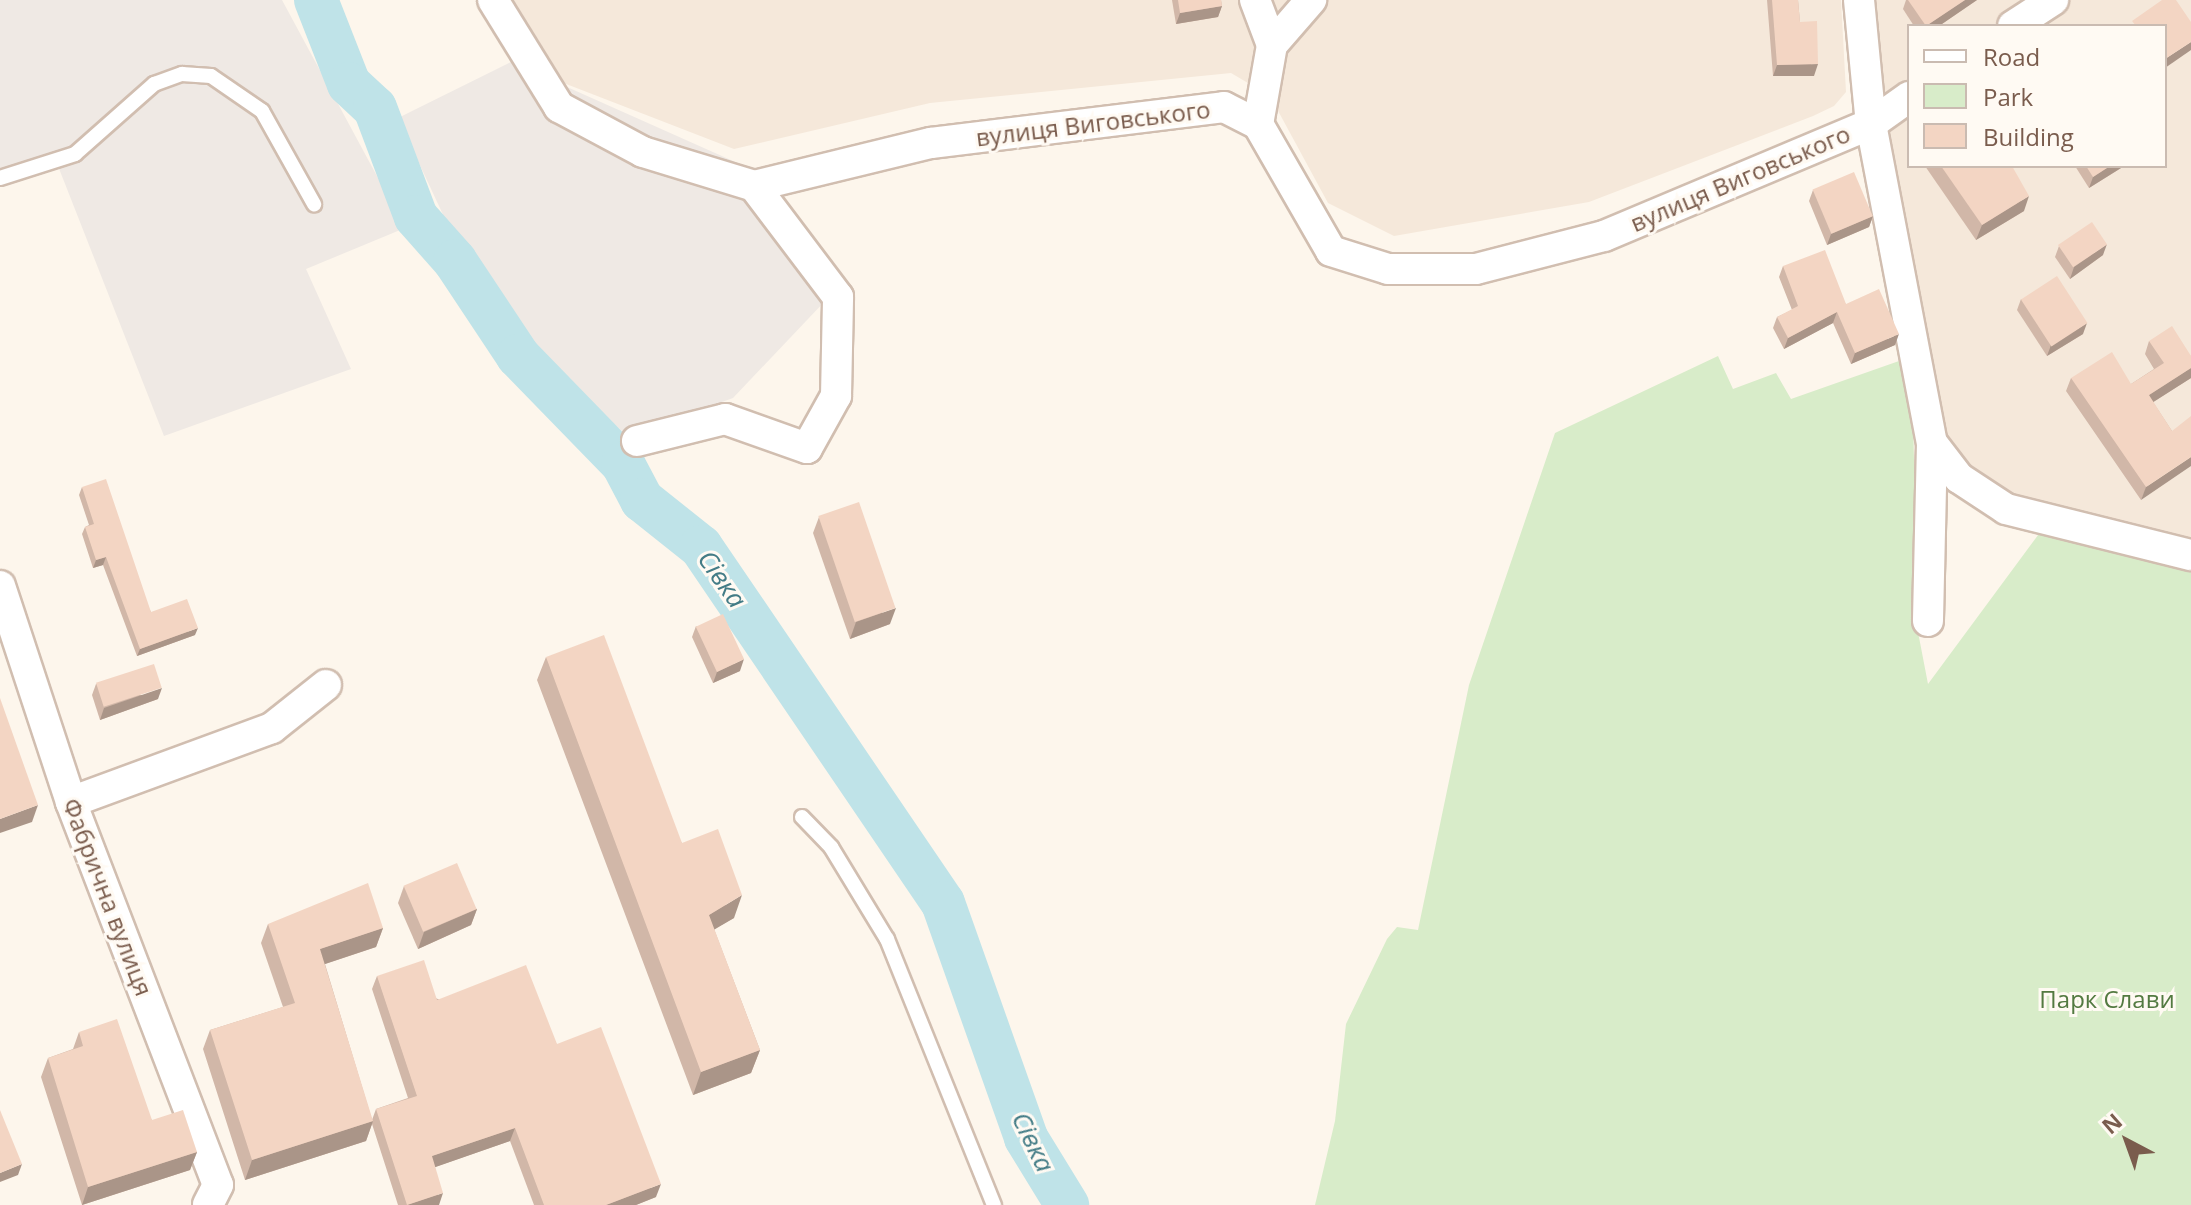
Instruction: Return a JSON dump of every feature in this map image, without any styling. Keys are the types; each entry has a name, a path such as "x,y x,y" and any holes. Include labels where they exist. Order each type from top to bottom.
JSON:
{"street":[{"path":"493,0 559,107 643,152 754,186 838,297 836,396 807,448 725,419 637,441"},
{"path":"1255,0 1272,45 1258,124"},
{"path":"1272,45 1311,0"},
{"path":"1859,0 1871,124 1907,98"},
{"path":"2016,24 2053,0"},
{"name":"вулиця Виговського","path":"754,186 931,143 1224,107 1258,124 1331,251 1403,269 1476,269 1604,236 1871,124 1932,443 1928,621"},
{"name":"вулиця Виговського","path":"1932,443 1959,478 2006,509 2191,555"},
{"name":"Фабрична вулиця","path":"0,586 71,802 218,1185 208,1205"},
{"path":"71,802 272,728 326,685"}],"lane":[{"path":"0,178 75,154 154,84 182,74 211,76 262,111 314,204"},
{"path":"802,817 831,847 887,939 994,1205"}],"shaded area":[{"path":"0,0 282,0 405,228 306,269 351,369 164,436 58,166 0,186"},
{"path":"507,0 1841,0 1846,92 1834,106 1813,116 1589,202 1394,236 1328,203 1270,96 1231,73 930,103 734,149 561,82"},
{"path":"1863,0 2191,0 2191,546 2008,501 1966,471 1942,440"},
{"path":"511,62 751,169 826,300 733,398 627,436 532,346 459,249 398,118"}],"green space":[{"name":"Парк Слави","path":"1718,356 1733,389 1776,373 1791,399 1899,361 1913,417 1918,632 1928,684 2055,512 2191,546 2191,1205 1315,1205 1335,1121 1346,1024 1387,939 1397,927 1418,930 1469,685 1555,433"}],"building":[{"path":"1178,0 1221,0 1222,6 1180,13"},
{"path":"1772,0 1798,0 1800,22 1817,21 1818,64 1777,65"},
{"path":"1908,0 1965,0 1929,24 1925,24"},
{"path":"2162,0 2176,0 2191,22 2191,42 2167,58 2167,24 2134,24 2132,21"},
{"path":"1942,168 2013,168 2029,196 1982,225"},
{"path":"2087,168 2107,168 2093,177"},
{"path":"1854,172 1873,216 1831,234 1813,190"},
{"path":"2092,222 2107,244 2073,267 2058,245"},
{"path":"1825,250 1846,304 1879,289 1899,334 1855,353 1837,312 1788,338 1777,317 1798,306 1783,266"},
{"path":"2057,276 2087,323 2051,346 2021,299"},
{"path":"2172,326 2191,356 2191,368 2149,395 2172,431 2191,416 2191,457 2146,487 2071,378 2112,352 2131,384 2164,363 2149,341"},
{"path":"106,479 151,612 187,599 198,628 140,649 106,557 96,560 85,527 94,524 82,487"},
{"path":"859,502 895,608 855,622 818,516"},
{"path":"723,614 744,659 717,672 696,627"},
{"path":"604,635 682,843 718,829 742,895 709,915 760,1050 701,1072 546,657"},
{"path":"154,664 162,688 104,707 96,683"},
{"path":"0,698 38,805 0,819"},
{"path":"457,863 477,909 423,932 404,886"},
{"path":"368,883 383,928 320,949 373,1121 252,1160 210,1030 295,1003 268,924"},
{"path":"424,960 437,1000 526,965 557,1044 601,1027 661,1184 606,1205 544,1205 515,1128 432,1156 443,1193 407,1205 376,1109 417,1096 377,976"},
{"path":"117,1019 152,1120 183,1110 197,1152 88,1187 48,1058 83,1046 79,1032"},
{"path":"0,1110 22,1164 0,1173"}],"waterway":[{"name":"Сівка","path":"316,0 349,84 375,108 416,217 455,261 518,356 623,464 642,500 701,547 943,903 1026,1138 1067,1205"}]}
